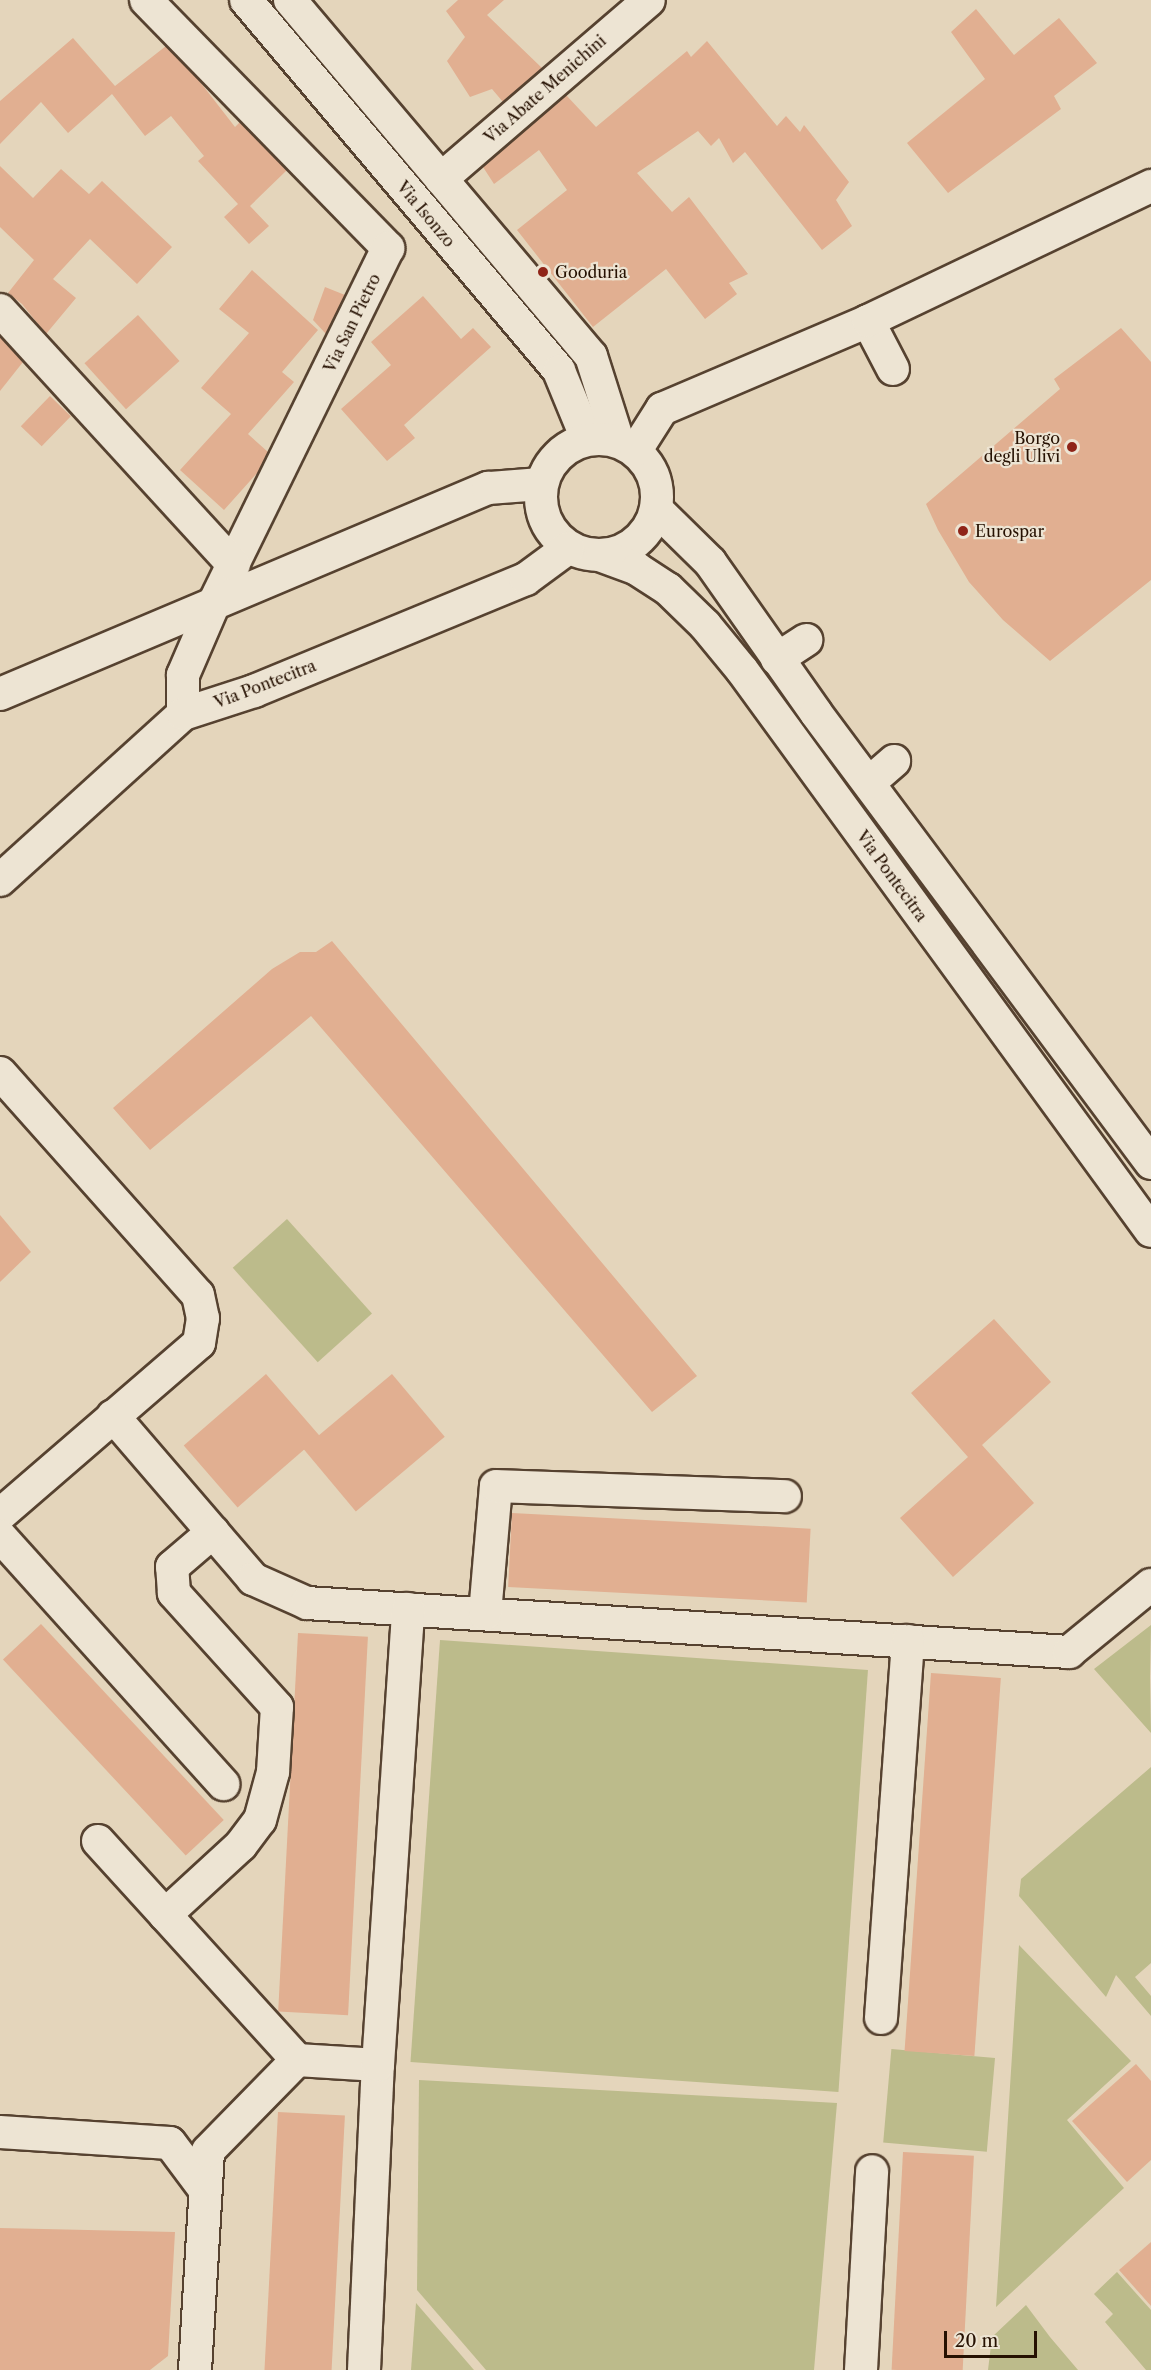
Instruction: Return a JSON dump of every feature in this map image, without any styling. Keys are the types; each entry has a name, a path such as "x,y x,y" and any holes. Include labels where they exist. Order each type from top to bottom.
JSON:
{"street":[{"name":"Via San Pietro","path":"146,0 388,248 215,602 183,675 183,714"},
{"name":"Via Isonzo","path":"246,0 559,371 586,439"},
{"name":"Via Isonzo","path":"290,0 591,356 627,446"},
{"name":"Via Abate Menichini","path":"441,179 649,0"},
{"path":"627,446 662,409 868,321 1151,186"},
{"path":"0,310 234,565"},
{"path":"868,321 893,369"},
{"path":"586,439 627,446 652,471 657,489 656,509 646,532 635,543 617,553 602,556 581,553 568,548 553,534 541,509 541,484 549,465 556,456 573,444 586,439"},
{"path":"0,694 488,488 541,484"},
{"path":"656,509 710,562 777,659 1151,1162"},
{"name":"Via Pontecitra","path":"0,880 183,714 254,691 526,579 568,548"},
{"name":"Via Pontecitra","path":"602,556 637,569 668,589 705,625 742,670 1151,1231"},
{"path":"777,659 806,640"},
{"path":"870,782 894,761"},
{"path":"0,1073 198,1295 203,1318 199,1343 0,1515"},
{"path":"113,1416 253,1579 307,1603 1069,1652 1151,1585"},
{"path":"485,1614 496,1486 785,1496"},
{"path":"165,1914 248,1837 260,1820 273,1772 277,1707 174,1593 172,1568 213,1532"},
{"path":"0,1536 223,1784"},
{"path":"364,2370 378,2066 408,1609"},
{"path":"881,2018 908,1641"},
{"path":"98,1841 297,2060 378,2066"},
{"path":"195,2370 208,2151 297,2060"},
{"path":"0,2132 170,2143 205,2190"},
{"path":"861,2370 873,2171"}],"shaded area":[{"path":"287,1219 372,1313 318,1362 233,1268"},
{"path":"1151,1625 1150,1677 1151,1733 1094,1669"},
{"path":"440,1640 868,1670 838,2092 410,2062"},
{"path":"1151,1767 1151,1963 1135,1977 1151,1996 1151,2016 1116,1975 1106,1997 1019,1896 1021,1879"},
{"path":"1019,1945 1131,2061 1067,2120 1124,2188 996,2307"},
{"path":"891,2049 995,2058 987,2152 883,2143"},
{"path":"419,2080 837,2103 814,2370 486,2370 417,2290"},
{"path":"1117,2272 1151,2310 1151,2370 1146,2370 1105,2322 1113,2314 1094,2294"},
{"path":"416,2303 474,2370 411,2370"},
{"path":"1026,2305 1078,2370 988,2370 992,2337"}],"building":[{"path":"458,0 504,0 487,15 542,68 503,102 492,89 470,97 447,61 465,37 446,11"},
{"path":"976,9 1014,55 1059,18 1097,63 1054,96 1061,109 948,193 907,143 985,79 951,32"},
{"path":"73,38 115,86 166,46 197,78 235,127 240,122 287,170 250,206 269,226 249,244 224,217 238,204 198,161 204,156 171,116 145,136 112,94 68,133 41,102 0,144 0,101"},
{"path":"707,41 777,126 786,116 800,132 804,125 849,182 836,200 852,226 822,250 745,152 733,163 719,138 711,146 698,131 637,173 672,212 689,197 748,274 729,283 737,294 705,319 666,269 593,327 517,230 567,190 539,150 494,184 483,167 566,95 596,127 687,51 691,57"},
{"path":"0,166 33,198 61,169 89,194 102,181 172,247 137,284 90,239 53,279 76,298 46,334 22,304 8,293 34,260 0,227"},
{"path":"252,270 318,330 282,372 294,382 248,434 268,452 259,471 224,510 180,470 231,414 201,388 249,333 219,309"},
{"path":"325,287 345,295 326,334 313,320"},
{"path":"423,296 461,339 473,328 491,347 404,425 415,438 387,461 341,409 391,365 371,342"},
{"path":"138,315 179,361 126,409 84,363"},
{"name":"Borgo degli Ulivi","path":"1121,328 1151,362 1151,580 1050,661 1003,620 969,582 938,530 926,504 1060,389 1054,379"},
{"path":"0,337 23,362 0,391"},
{"path":"50,396 71,416 42,446 21,426"},
{"path":"332,941 697,1376 652,1412 311,1016 150,1150 113,1108 272,969 300,952 316,952"},
{"path":"0,1215 31,1252 0,1282"},
{"path":"994,1319 1051,1382 982,1445 1034,1503 953,1577 900,1518 968,1457 911,1393"},
{"path":"266,1374 320,1436 238,1507 184,1446"},
{"path":"392,1374 445,1437 356,1511 303,1449"},
{"path":"512,1513 811,1529 807,1603 508,1587"},
{"path":"41,1624 224,1820 186,1855 3,1659"},
{"path":"298,1633 368,1637 348,2015 278,2011"},
{"path":"931,1673 1001,1678 974,2056 905,2051"},
{"path":"1136,2064 1151,2081 1151,2160 1127,2182 1072,2121"},
{"path":"278,2112 345,2116 332,2370 264,2370"},
{"path":"903,2152 974,2156 963,2370 892,2370"},
{"path":"0,2228 175,2232 168,2356 150,2370 0,2370"},
{"path":"1151,2242 1151,2306 1119,2270"}],"place":[{"name":"Gooduria","path":"543,272"},
{"name":"Borgo degli Ulivi","path":"1072,447"},
{"name":"Eurospar","path":"963,531"}]}
